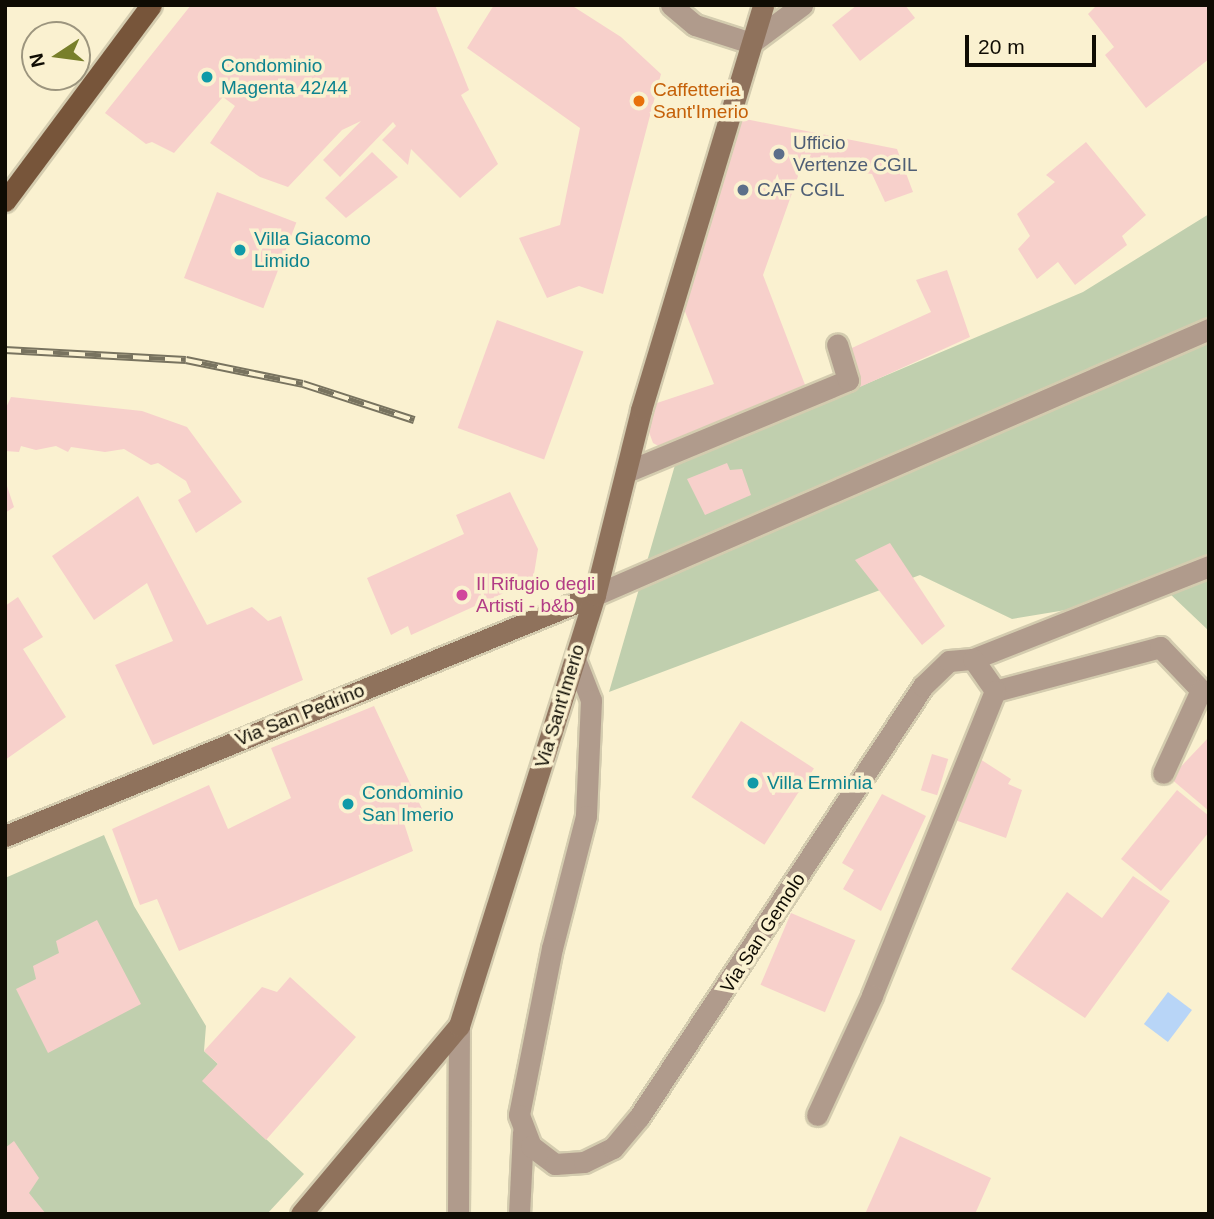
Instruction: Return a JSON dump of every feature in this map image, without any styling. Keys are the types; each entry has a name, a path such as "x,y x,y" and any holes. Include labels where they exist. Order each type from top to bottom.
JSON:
{"main road":[{"path":"5,201 151,5"}],"street":[{"path":"671,5 695,25 751,43 802,5"},
{"name":"Via Sant'Imerio","path":"458,1214 459,1026 595,595 626,472 763,5"},
{"path":"595,595 1209,329"},
{"path":"626,472 848,380 837,345"},
{"name":"Via San Gemolo","path":"523,1132 531,1146 555,1164 584,1162 613,1148 680,1058 923,685 948,661 973,659 1205,570"},
{"name":"Via San Pedrino","path":"5,836 595,595"},
{"path":"995,691 1160,647 1201,690 1163,773"},
{"path":"519,1214 523,1132 519,1115 525,1072 586,816 591,699 575,659"},
{"path":"973,659 995,691"},
{"path":"817,1115 872,996 995,691"},
{"path":"301,1214 459,1026"}],"green space":[{"path":"1209,214 1209,631 1169,593 1012,619 920,575 609,692 675,465 1083,292"},
{"path":"104,835 134,906 206,1026 204,1051 218,1064 203,1081 304,1174 267,1214 5,1214 5,878"}],"water":[{"path":"1168,992 1192,1010 1168,1042 1144,1024"}],"building":[{"path":"191,5 435,5 469,90 461,95 498,164 460,198 411,149 408,165 382,140 396,126 393,122 340,177 323,160 361,121 342,130 288,187 260,177 210,143 235,106 223,97 174,153 152,142 146,144 105,113"},
{"path":"494,5 571,5 621,37 661,74 603,294 579,286 547,298 519,238 560,225 580,128 467,48"},
{"path":"857,5 905,5 915,18 860,61 832,25"},
{"path":"1097,5 1209,5 1209,59 1146,108 1105,55 1114,47 1088,14"},
{"path":"740,118 897,149 913,192 885,202 872,174 802,165 763,275 807,390 664,449 653,443 643,416 648,406 714,384 684,309"},
{"path":"1086,142 1146,215 1122,236 1127,245 1075,285 1058,262 1037,279 1018,249 1030,236 1017,214 1055,182 1046,175"},
{"path":"372,152 398,177 346,218 325,198"},
{"name":"Villa Giacomo Limido","path":"217,192 296,222 263,308 184,278"},
{"path":"947,270 970,337 860,387 843,352 931,312 916,280"},
{"path":"497,320 583,351 544,460 458,428"},
{"path":"11,397 142,411 187,427 242,502 196,533 178,500 191,492 186,481 158,463 151,465 124,449 105,452 71,447 68,452 56,446 36,450 21,446 19,452 5,451 5,410"},
{"path":"727,463 730,470 742,469 751,495 705,515 687,479"},
{"path":"5,480 14,507 5,513"},
{"path":"510,492 538,549 533,580 411,635 408,626 391,635 367,578 464,534 456,515"},
{"path":"138,496 207,625 252,607 268,621 281,616 303,680 153,745 115,665 173,641 147,583 94,620 52,556"},
{"path":"890,543 945,626 922,645 855,560"},
{"path":"18,597 43,637 23,649 66,717 5,760 5,606"},
{"path":"374,706 423,811 404,823 413,851 179,951 157,899 140,905 112,829 209,785 228,829 291,798 271,748"},
{"name":"Villa Erminia","path":"741,721 814,768 764,845 691,797"},
{"path":"1209,737 1209,811 1170,778"},
{"path":"932,754 948,759 937,795 921,790"},
{"path":"980,759 1011,779 1008,784 1022,790 1006,838 955,820"},
{"path":"1177,790 1209,816 1209,832 1161,891 1121,859"},
{"path":"882,794 926,816 881,911 843,889 854,870 842,863"},
{"path":"1133,876 1170,901 1085,1018 1011,969 1067,892 1102,918"},
{"path":"791,913 855,940 825,1012 761,985"},
{"path":"97,920 141,1004 48,1053 16,989 36,979 33,966 59,953 56,941"},
{"path":"290,977 356,1037 266,1140 202,1081 218,1064 204,1051 262,987 277,992"},
{"path":"900,1136 991,1178 975,1214 865,1214"},
{"path":"14,1141 39,1178 29,1193 46,1214 5,1214 5,1148"}],"railway":[{"path":"5,350 186,360 303,384 414,420"}],"place":[{"name":"Condominio Magenta 42/44","path":"207,77"},
{"name":"Caffetteria Sant'Imerio","path":"639,101"},
{"name":"Ufficio Vertenze CGIL","path":"779,154"},
{"name":"CAF CGIL","path":"743,190"},
{"name":"Villa Giacomo Limido","path":"240,250"},
{"name":"Il Rifugio degli Artisti - b&b","path":"462,595"},
{"name":"Villa Erminia","path":"753,783"},
{"name":"Condominio San Imerio","path":"348,804"}]}
